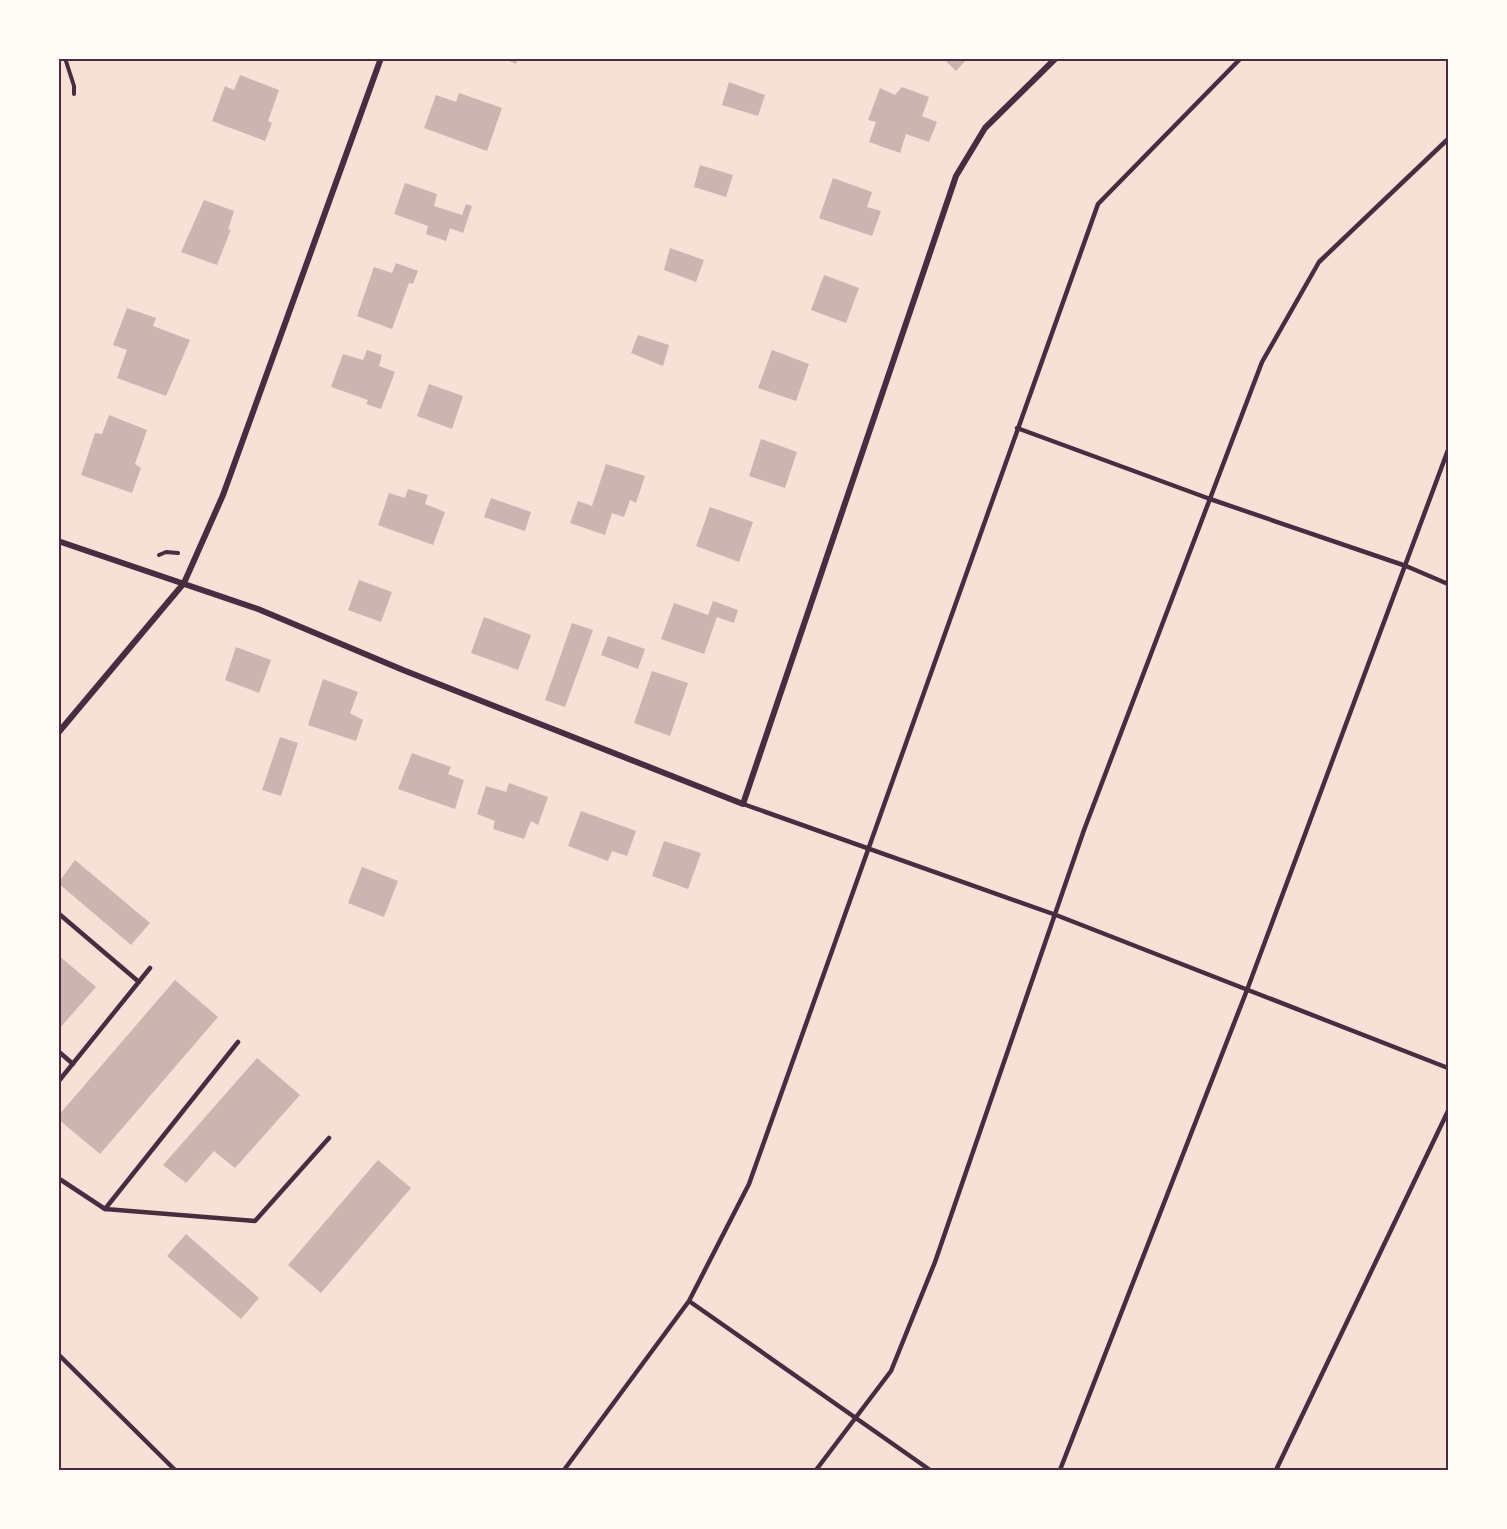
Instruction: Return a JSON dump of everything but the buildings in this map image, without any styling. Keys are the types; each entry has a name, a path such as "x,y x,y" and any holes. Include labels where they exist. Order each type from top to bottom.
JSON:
{"street":[{"path":"58,733 184,583 223,495 381,58"},
{"path":"58,541 258,609 404,670 743,804 956,176 985,128 1056,58"}],"lane":[{"path":"564,1470 689,1300 749,1184 870,850 1017,428 1098,204 1241,58"},
{"path":"816,1470 891,1371 930,1273 1084,830 1262,362 1318,261 1449,139"},
{"path":"1017,428 1449,584"},
{"path":"1060,1470 1247,990 1449,450"},
{"path":"743,804 1056,915 1449,1068"},
{"path":"58,913 139,982"},
{"path":"58,1082 150,968"},
{"path":"105,1209 238,1042"},
{"path":"58,1051 73,1064"},
{"path":"1276,1470 1449,1111"},
{"path":"58,1178 105,1209 255,1221 329,1138"},
{"path":"689,1300 930,1470"},
{"path":"58,1354 175,1470"}],"path":[{"path":"65,58 74,86 74,94"}]}
